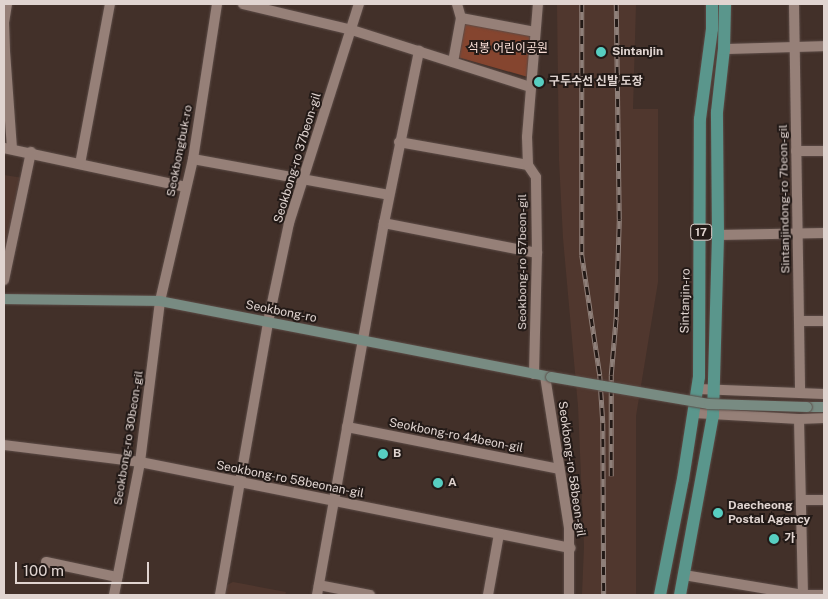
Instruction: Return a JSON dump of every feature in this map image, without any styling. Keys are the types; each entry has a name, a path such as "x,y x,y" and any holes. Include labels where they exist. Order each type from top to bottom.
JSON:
{"main road":[{"name":"Sintanjin-ro","path":"660,595 698,389 701,224 700,119 712,29 712,4"},
{"name":"17","path":"680,595 713,415 715,391 718,235 717,112 724,49 725,4"},
{"name":"Seokbong-ro","path":"4,300 160,301 548,377 709,404 824,407"},
{"path":"680,492 689,489 691,493 689,507 693,524"}],"street":[{"path":"7,4 4,22 8,148 186,187"},
{"path":"80,164 110,4"},
{"name":"Seokbongbuk-ro","path":"160,301 193,159 217,4"},
{"path":"243,4 352,30 531,87"},
{"name":"Seokbong-ro 37beon-gil","path":"220,595 268,322 289,224 359,4"},
{"path":"453,62 461,18 457,4"},
{"name":"Seokbong-ro 57beon-gil","path":"534,374 538,253 536,177 528,165 527,138 538,4"},
{"name":"Sintanjindong-ro 7beon-gil","path":"794,4 800,393"},
{"path":"461,18 536,32"},
{"path":"724,49 824,46"},
{"path":"370,595 318,590 389,195 419,51"},
{"path":"399,142 528,165"},
{"path":"796,151 824,151"},
{"path":"4,280 31,152"},
{"path":"193,159 389,195"},
{"path":"384,223 538,253"},
{"path":"718,235 824,233"},
{"name":"Seokbong-ro 30beon-gil","path":"114,595 140,462 160,301"},
{"path":"799,321 824,321"},
{"name":"Seokbong-ro 58beon-gil","path":"548,377 570,548 569,595"},
{"path":"698,389 824,394"},
{"path":"694,413 799,419 824,418"},
{"path":"799,419 803,595"},
{"name":"Seokbong-ro 44beon-gil","path":"347,427 560,469"},
{"name":"Seokbong-ro 58beonan-gil","path":"4,446 140,462 570,548"},
{"path":"801,500 824,500"},
{"path":"488,595 499,534"},
{"path":"46,562 117,577"},
{"path":"684,575 803,595 824,595"}],"shaded area":[{"path":"557,4 636,4 633,109 658,109 658,282 636,416 636,595 582,595 584,546 578,406 563,238 559,160"},
{"path":"4,175 23,178 4,283"},
{"path":"233,582 286,592 285,595 225,595 227,585"}],"green space":[{"name":"석봉 어린이공원","path":"461,18 526,30 531,39 528,77 454,56"}],"railway":[{"path":"582,4 582,255 600,376 603,423 604,595"},
{"path":"611,476 611,375 616,317 619,219 616,4"}],"place":[{"name":"Sintanjin","path":"601,52"},
{"name":"구두수선 신발 도장","path":"539,82"},
{"name":"B","path":"383,454"},
{"name":"A","path":"438,483"},
{"name":"Daecheong Postal Agency","path":"718,513"},
{"name":"가","path":"774,539"}]}
